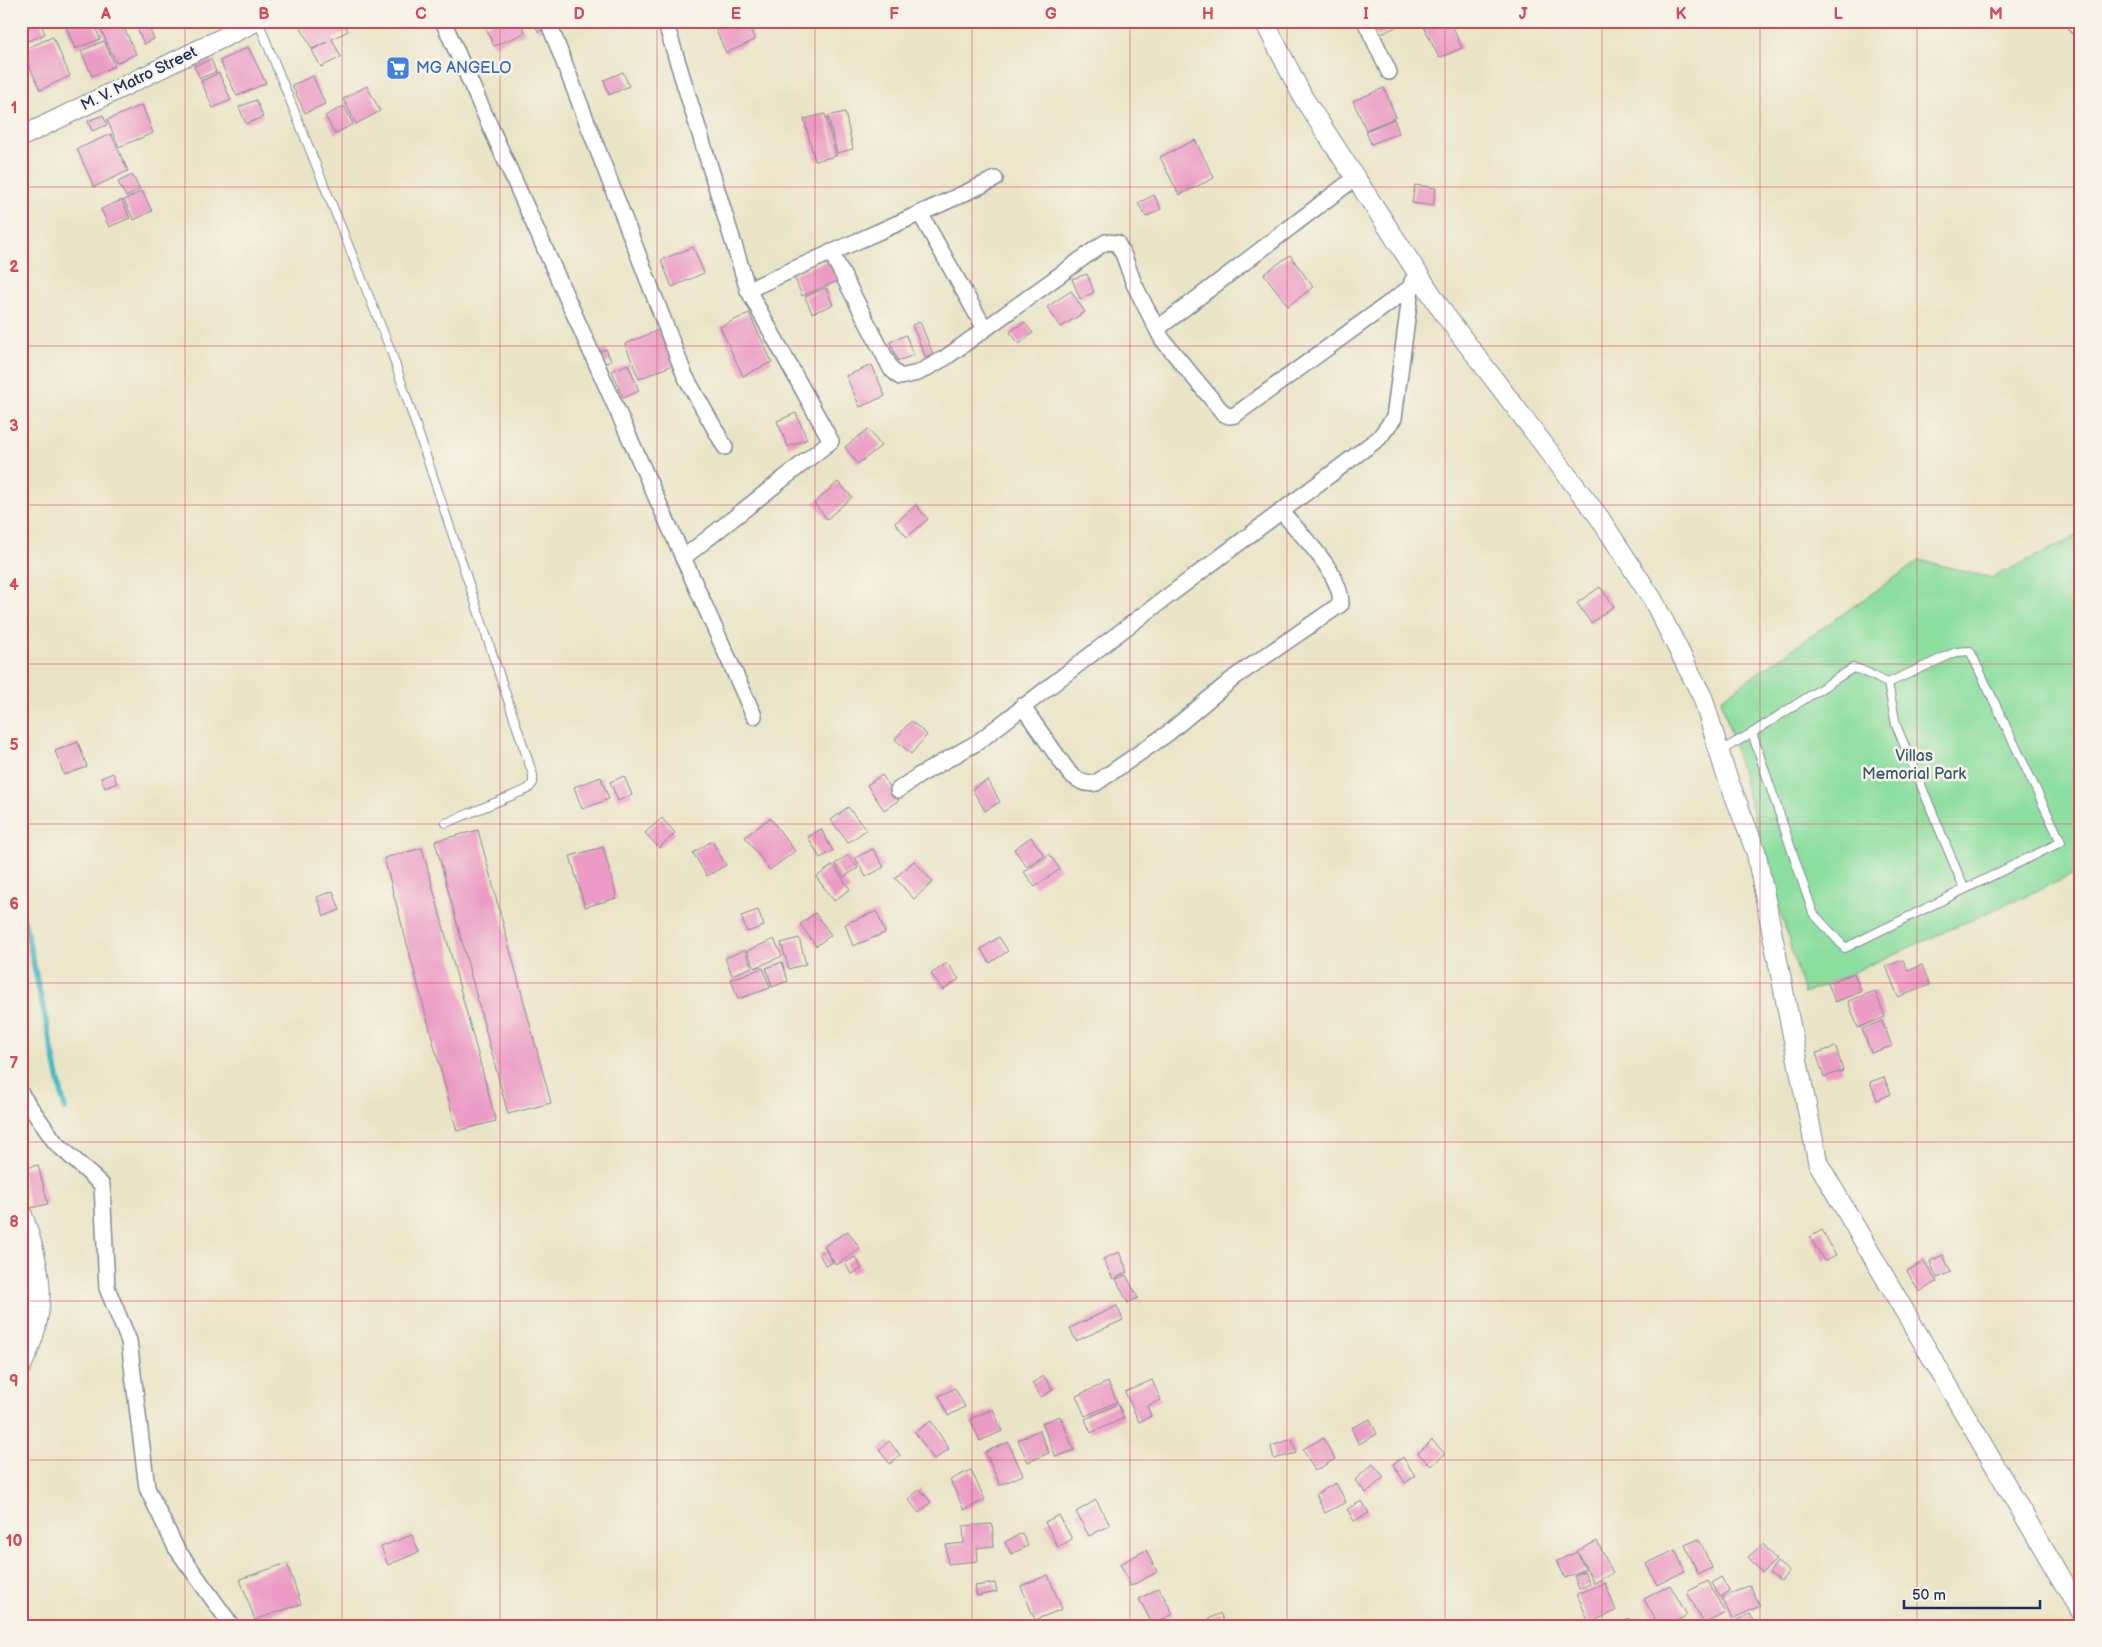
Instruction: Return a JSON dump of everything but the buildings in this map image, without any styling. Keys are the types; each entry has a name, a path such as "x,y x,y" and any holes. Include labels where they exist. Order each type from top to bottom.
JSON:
{"street":[{"name":"M. V. Matro Street","path":"21,137 258,21"},
{"path":"443,21 754,716"},
{"path":"548,21 685,376 725,447"},
{"path":"665,21 748,290 831,440 683,558"},
{"path":"1264,21 1304,99 1445,315 1599,517 1653,600 1703,698 1719,751 1756,852 1818,1163 2081,1613"},
{"path":"1365,21 1389,72"},
{"path":"1157,330 1355,178"},
{"path":"748,290 831,252 921,215 995,179"},
{"path":"921,215 985,329"},
{"path":"831,252 891,369 900,377 918,373 945,358 1101,245 1112,242 1117,243 1134,284 1157,330 1180,363 1224,414 1229,416 1235,415 1411,287"},
{"path":"898,790 918,776 978,742 1022,706 1379,438 1394,418 1414,268"},
{"path":"1022,706 1070,774 1080,782 1096,783 1167,734 1235,677 1341,604 1340,590 1332,573 1281,511"},
{"path":"21,1094 55,1142 102,1186 107,1288 128,1342 147,1488 176,1548 232,1626"},
{"path":"21,1212 32,1241 41,1283 40,1319 21,1367"}],"lane":[{"path":"258,21 391,351 533,774 533,783 528,789 446,823"},
{"path":"1719,751 1752,733 1852,668 1860,668 1865,674 1888,683 1956,652 1970,652 2061,842 1845,948 1814,913 1752,733"},
{"path":"1888,683 1896,725 1964,888"}],"green space":[{"name":"Villas Memorial Park","path":"2081,534 2081,880 2077,873 1804,994 1721,699 1920,560 1991,578"}],"waterway":[{"path":"21,906 65,1109"}],"place":[{"name":"MG ANGELO","path":"398,68"}]}
